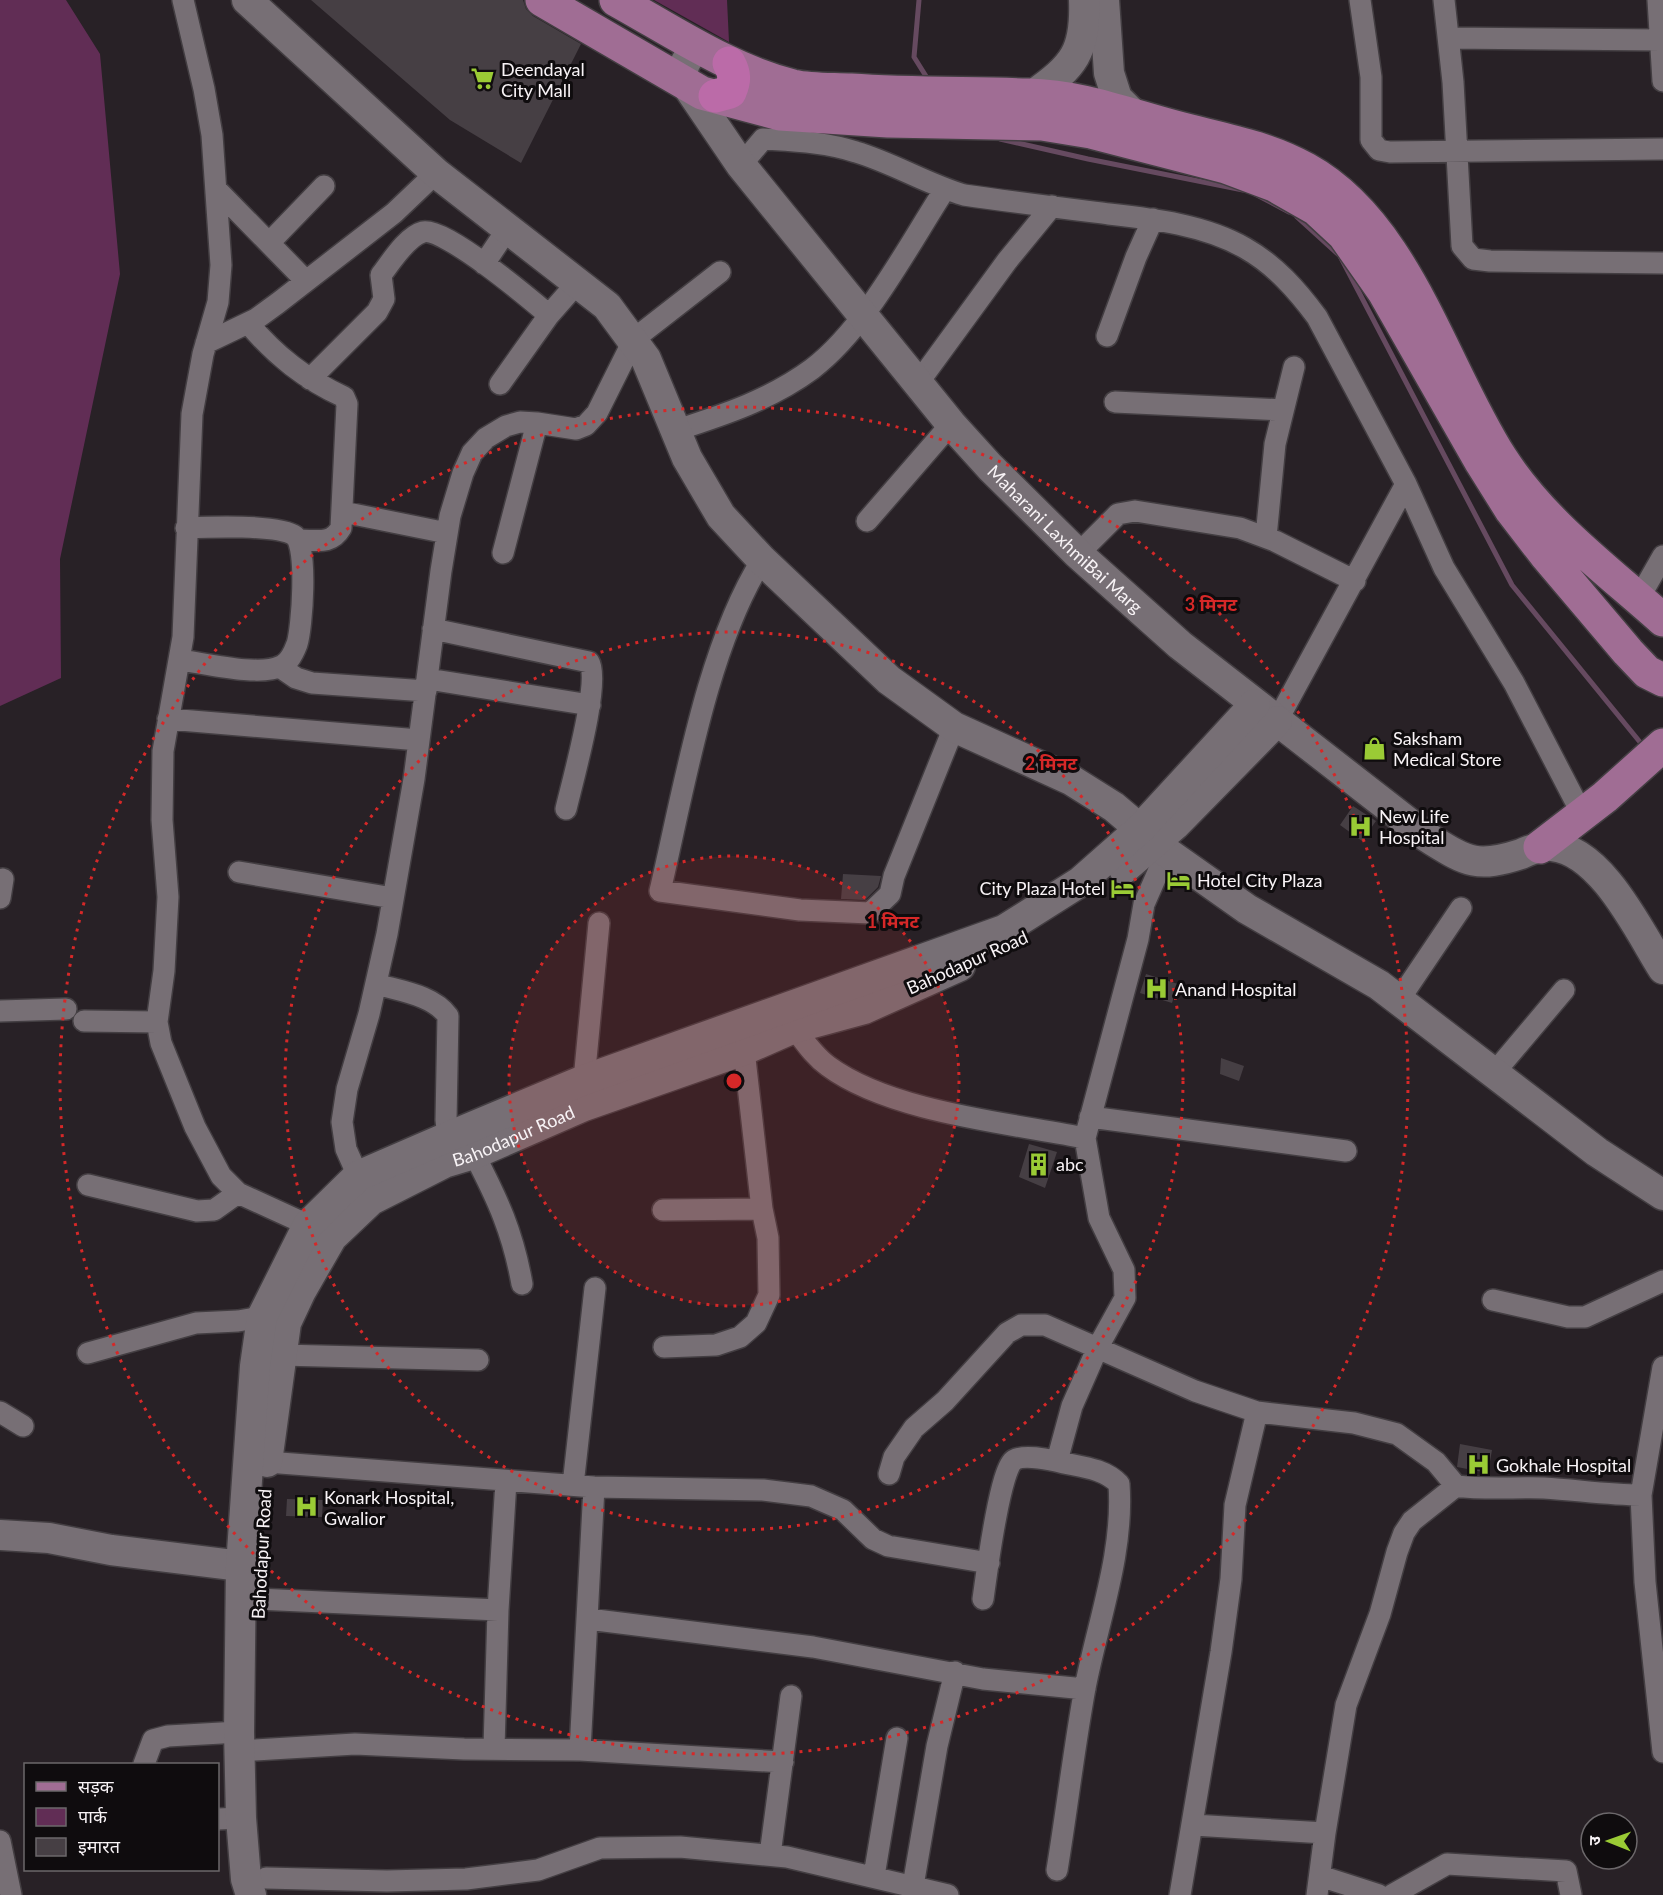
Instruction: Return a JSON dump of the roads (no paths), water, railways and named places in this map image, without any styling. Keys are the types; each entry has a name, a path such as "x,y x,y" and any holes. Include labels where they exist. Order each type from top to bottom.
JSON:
{"highway":[{"path":"716,96 730,92 734,82 734,72 717,56"}],"main road":[{"path":"247,0 436,173 607,306 634,339 655,374 674,431 700,484 721,516 762,560 889,680 954,727 1071,780 1114,807 1154,842 1247,909 1332,956 1400,1000 1597,1152 1663,1196"},
{"name":"Maharani LaxhmiBai Marg","path":"542,0 686,84 716,96 780,114 887,106"},
{"path":"616,0 717,56 795,86 887,106 1112,111 1274,153 1306,169 1341,191 1372,225 1399,266 1500,456 1527,494 1554,523 1656,613 1630,624 1626,638 1628,652"},
{"path":"1037,110 1077,53 1084,32 1084,0"},
{"path":"1104,0 1112,111"},
{"path":"686,84 682,75 684,61 694,51 717,56"},
{"name":"Maharani LaxhmiBai Marg","path":"686,84 741,165 951,424 1078,554 1180,645 1427,837 1474,862 1496,862 1540,847 1553,846 1582,858 1604,876 1663,969"},
{"path":"1112,111 1226,167 1274,185 1316,209 1344,235 1384,292 1475,452 1511,510 1545,555 1628,652 1647,672 1663,680"},
{"path":"263,1889 246,1879 229,1819 247,1741 241,1566 255,1366 262,1317 308,1225 358,1176 448,1137 584,1080 1004,930 1080,882 1154,842 1266,712"},
{"path":"1540,847 1655,752"},
{"name":"Bahodapur Road","path":"263,1889 247,1741 267,1462 286,1323 301,1291 332,1237 371,1200 444,1163 474,1154 584,1106 744,1050 794,1028 864,1009 1025,938 1088,899 1154,842"},
{"path":"0,1535 49,1538 111,1550 241,1566"}],"street":[{"path":"183,0 204,89 212,135 220,286 192,414 180,660 163,751 162,775 168,897 164,971 157,1022 161,1043 195,1127 221,1176 238,1193 308,1225"},
{"path":"1360,0 1371,77 1371,140 1378,150 1390,152 1663,149"},
{"path":"1444,0 1449,38 1462,246 1473,259 1490,261 1663,263"},
{"path":"1658,0 1663,81"},
{"path":"1449,38 1661,40"},
{"path":"741,165 763,139 816,143 855,151 945,189 987,198 1153,219 1204,231 1245,247 1276,270 1298,291 1317,317 1406,484 1444,568 1514,683 1582,814"},
{"path":"206,343 248,323 278,303 394,213 436,173"},
{"path":"268,243 324,186"},
{"path":"216,189 306,280"},
{"path":"674,431 752,404 813,368 863,316 945,189"},
{"path":"918,383 1006,261 1052,206"},
{"path":"1107,336 1136,257 1153,219"},
{"path":"484,264 508,228"},
{"path":"310,379 377,312 384,299 381,275 418,234 433,232 484,264 549,315"},
{"path":"358,1176 346,1149 342,1122 347,1089 376,984 393,898 419,740 447,533 463,473 472,453 486,438 506,426 520,422 576,429 586,425 597,413 634,339 720,272"},
{"path":"500,384 549,315 578,282"},
{"path":"248,323 270,349 310,379 344,398 348,404 341,528 336,537 330,540 299,540"},
{"path":"1266,537 1275,444 1294,367"},
{"path":"1115,402 1282,410"},
{"path":"504,553 537,423"},
{"path":"867,521 951,424"},
{"path":"1266,712 1355,581 1406,484"},
{"path":"1078,554 1118,514 1135,511 1240,528 1266,537 1355,581"},
{"path":"343,512 447,533"},
{"path":"180,660 263,670 280,667 289,659 297,643 302,603 299,540 294,535 281,531 226,527 186,528"},
{"path":"1656,613 1663,556"},
{"path":"762,560 746,584 723,646 702,716 660,891 800,910 870,913 890,894 894,876 954,727"},
{"path":"434,629 589,662 594,676 590,705 566,809"},
{"path":"280,667 296,678 312,683 427,685 590,705"},
{"path":"168,719 419,740"},
{"path":"1057,1461 1072,1406 1098,1347 1125,1298 1124,1270 1099,1218 1085,1138 1138,939 1154,842"},
{"path":"240,872 393,898"},
{"path":"1400,1000 1461,908"},
{"path":"584,1080 599,923"},
{"path":"376,984 426,999 442,1007 448,1016 446,1120 448,1137"},
{"path":"1494,1073 1564,990"},
{"path":"0,1011 66,1009"},
{"path":"84,1021 157,1022"},
{"path":"794,1028 814,1054 829,1067 881,1092 929,1107 1085,1138"},
{"path":"664,1347 716,1346 740,1337 756,1323 769,1295 768,1238 762,1209 744,1050"},
{"path":"1090,1117 1346,1150"},
{"path":"474,1154 499,1202 514,1242 522,1284"},
{"path":"88,1185 196,1211 214,1210 238,1193"},
{"path":"663,1210 762,1209"},
{"path":"1493,1300 1568,1317 1585,1317 1663,1281"},
{"path":"573,1485 595,1288"},
{"path":"88,1353 196,1323 238,1321 262,1317"},
{"path":"889,1474 894,1457 914,1428 945,1401 1007,1333 1021,1325 1045,1324 1196,1391 1257,1412 1354,1422 1398,1434 1436,1462 1456,1486"},
{"path":"280,1355 478,1360"},
{"path":"1663,1367 1641,1496 1645,1582 1663,1752"},
{"path":"0,1412 23,1426"},
{"path":"1180,1895 1221,1652 1233,1559 1235,1505 1257,1412"},
{"path":"983,1599 1006,1471 1011,1461 1020,1458 1057,1461 1099,1471 1111,1476 1119,1484 1117,1535 1085,1689 1069,1779 1057,1870"},
{"path":"267,1462 594,1487 763,1490 811,1496 843,1510 873,1539 888,1546 989,1563"},
{"path":"494,1748 498,1610 506,1481"},
{"path":"1379,1895 1319,1885 1346,1705 1380,1614 1404,1533 1427,1507 1456,1486 1480,1489 1574,1490 1641,1496"},
{"path":"580,1750 594,1487"},
{"path":"257,1599 498,1610"},
{"path":"588,1619 813,1647 899,1665 954,1672 1002,1682 1085,1689"},
{"path":"913,1886 937,1746 954,1672"},
{"path":"770,1855 791,1696"},
{"path":"144,1763 153,1740 168,1736 247,1741 580,1750 783,1762"},
{"path":"874,1876 897,1738"},
{"path":"1192,1824 1325,1833"},
{"path":"0,1841 11,1895"},
{"path":"263,1889 478,1878 538,1870 600,1848 680,1847 770,1855 874,1876 948,1895"},
{"path":"1392,1895 1447,1864 1566,1871 1571,1895"}],"waterway":[{"path":"919,0 914,57 929,81"},
{"path":"1000,139 1243,190"},
{"path":"1255,194 1289,212"},
{"path":"1297,217 1340,256 1512,585 1644,747"}],"place":[{"name":"Deendayal City Mall","path":"483,79"},
{"name":"Saksham Medical Store","path":"1375,748"},
{"name":"New Life Hospital","path":"1361,826"},
{"name":"Hotel City Plaza","path":"1179,880"},
{"name":"City Plaza Hotel","path":"1123,888"},
{"name":"Anand Hospital","path":"1157,989"},
{"name":"abc","path":"1038,1164"},
{"name":"Gokhale Hospital","path":"1478,1465"},
{"name":"Konark Hospital, Gwalior","path":"306,1507"}]}
